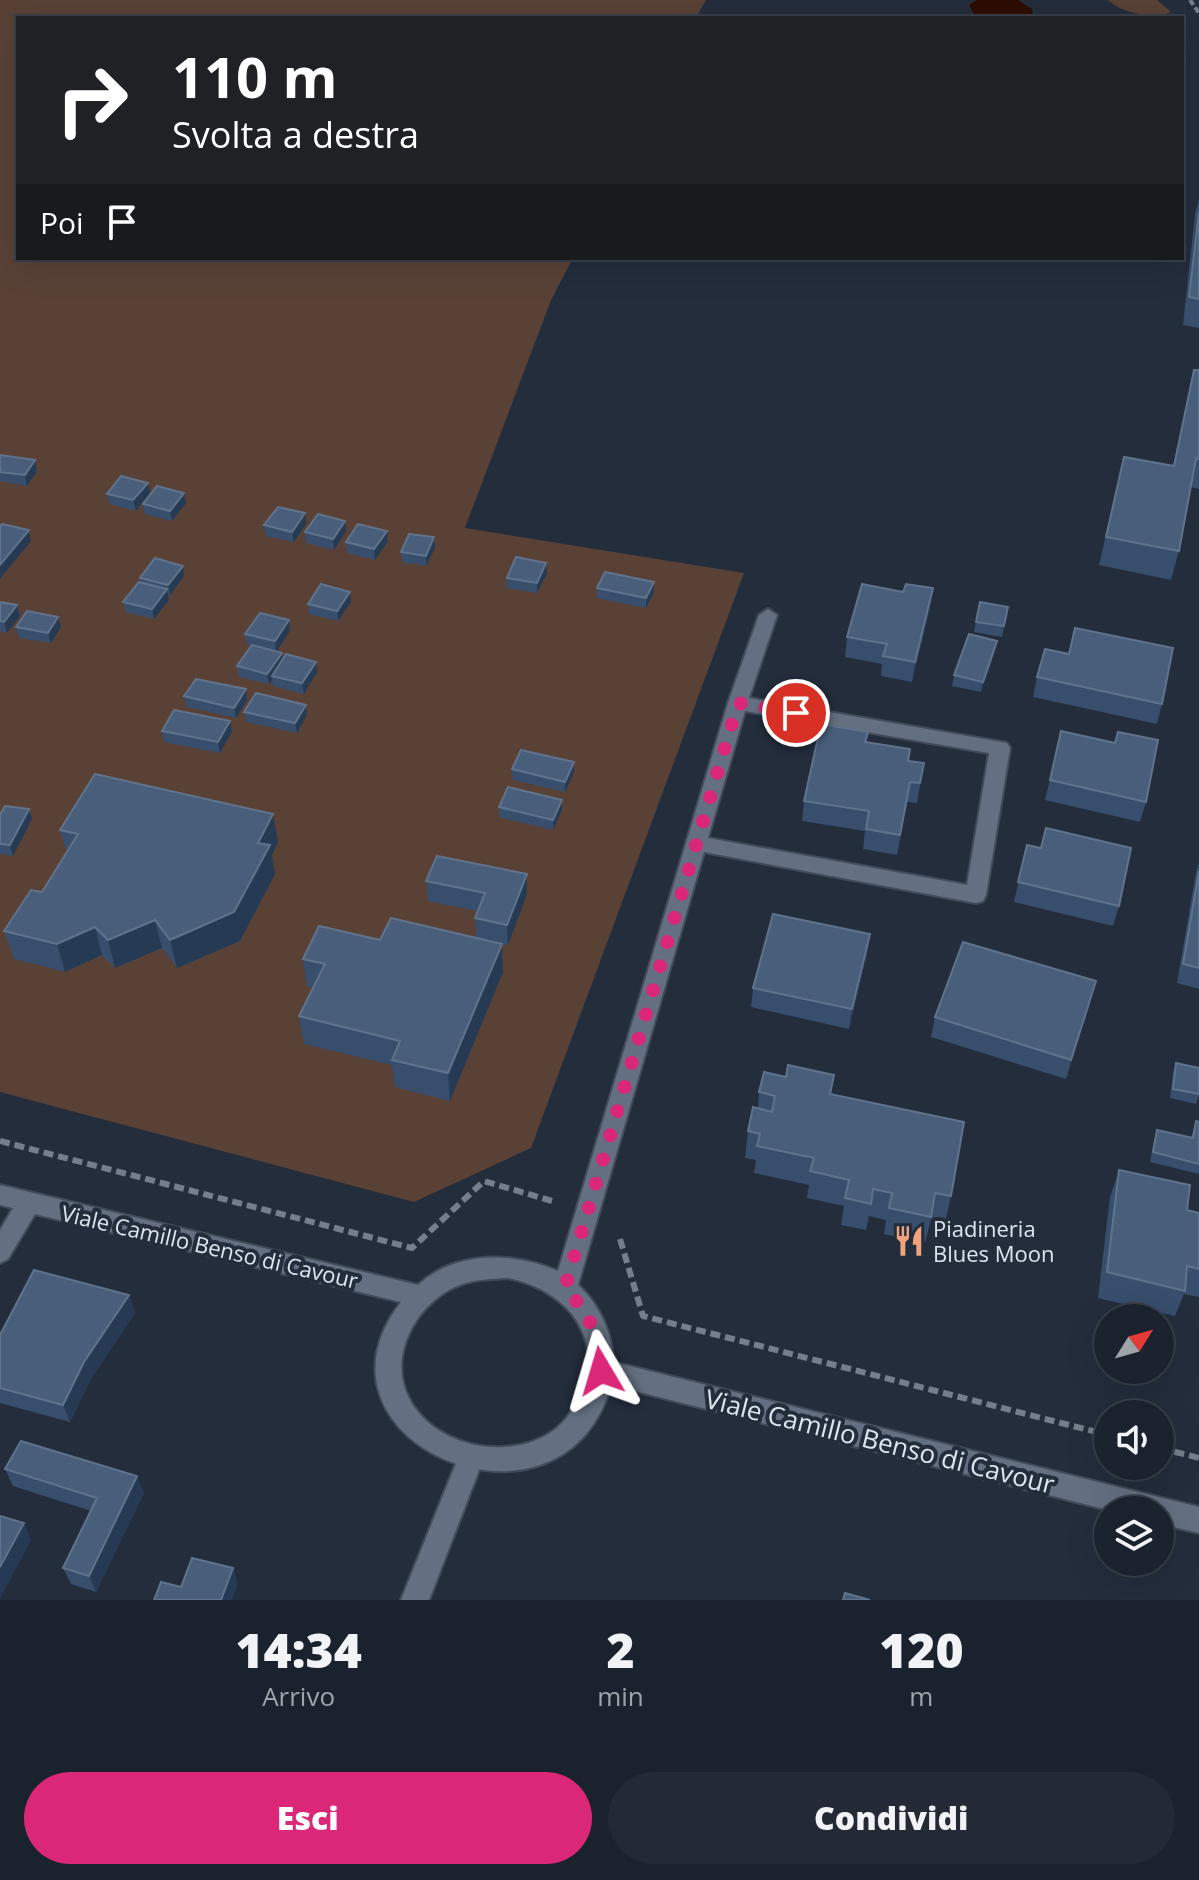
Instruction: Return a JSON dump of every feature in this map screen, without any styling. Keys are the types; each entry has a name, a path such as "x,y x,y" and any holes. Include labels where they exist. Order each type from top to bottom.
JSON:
{"street":[{"path":"565,1288 738,703 768,615"},
{"path":"697,843 976,895 1000,748 738,703"},
{"name":"Viale Camillo Benso di Cavour","path":"0,1195 420,1296"},
{"path":"0,1252 29,1202"},
{"path":"508,1267 538,1274 565,1288 587,1311 599,1340 601,1371 592,1403 571,1431 542,1451 518,1457 470,1460 439,1449 414,1430 397,1405 388,1377 391,1348 401,1320 420,1296 461,1274 508,1267"},
{"name":"Viale Camillo Benso di Cavour","path":"601,1371 1103,1496"},
{"path":"415,1600 470,1460"},
{"name":"Viale Camillo Benso di Cavour","path":"1174,1514 1199,1520"}],"path":[{"path":"1190,0 1199,13"},
{"path":"1174,1452 1199,1458"}],"shaded area":[{"path":"0,0 706,0 697,16 16,16 16,260 572,260 551,300 465,528 744,573 531,1148 414,1202 0,1092"},
{"path":"977,0 1018,0 1032,9 1033,15 975,16 969,5"},
{"path":"1108,0 1157,0 1171,12 1139,14"}],"building":[{"path":"1199,212 1199,299 1189,297"},
{"path":"1194,370 1199,370 1199,459 1196,458 1179,551 1106,537 1124,457 1174,466"},
{"path":"0,455 35,460 25,475 0,472"},
{"path":"121,476 148,483 133,500 107,494"},
{"path":"157,486 184,493 170,511 143,504"},
{"path":"278,507 305,513 292,532 264,525"},
{"path":"318,514 345,521 333,539 305,532"},
{"path":"2,524 29,530 0,565 0,527"},
{"path":"358,524 387,531 374,549 346,542"},
{"path":"409,534 434,537 426,556 401,552"},
{"path":"516,557 546,563 537,583 507,578"},
{"path":"155,558 183,566 168,585 140,578"},
{"path":"605,572 654,582 646,598 597,588"},
{"path":"139,582 167,589 152,609 123,602"},
{"path":"321,584 350,592 337,611 308,604"},
{"path":"862,584 903,592 906,584 933,588 915,662 883,656 887,644 847,637"},
{"path":"0,602 17,605 4,622 0,621"},
{"path":"980,602 1008,607 1004,626 976,622"},
{"path":"27,611 58,617 48,633 16,627"},
{"path":"260,613 289,620 275,641 245,634"},
{"path":"1075,628 1173,648 1162,704 1037,677 1045,649 1069,654"},
{"path":"969,634 997,641 983,682 954,675"},
{"path":"252,645 282,653 267,674 237,666"},
{"path":"286,654 316,662 302,683 272,676"},
{"path":"196,679 246,689 234,708 184,696"},
{"path":"256,693 306,705 295,723 244,712"},
{"path":"174,710 230,721 218,742 162,731"},
{"path":"821,724 868,732 865,742 910,749 908,761 924,763 920,783 910,782 900,835 866,829 869,811 804,801"},
{"path":"1061,731 1115,743 1118,732 1158,740 1146,802 1050,780"},
{"path":"521,750 574,762 565,782 512,769"},
{"path":"95,774 273,814 258,843 270,845 234,912 170,940 155,920 108,940 95,927 57,944 4,931 31,890 42,892 78,834 60,830"},
{"path":"508,787 562,800 553,820 499,807"},
{"path":"5,806 29,809 10,845 0,844 0,815"},
{"path":"1046,828 1131,848 1119,906 1018,882 1027,845 1041,848"},
{"path":"437,856 527,874 507,925 475,918 485,893 426,881"},
{"path":"1199,871 1199,968 1183,964"},
{"path":"773,914 870,934 852,1009 753,988"},
{"path":"391,918 502,944 448,1073 392,1060 400,1041 299,1016 325,964 303,959 319,926 380,940"},
{"path":"963,942 1096,981 1071,1060 935,1017"},
{"path":"1176,1063 1199,1068 1199,1094 1173,1089"},
{"path":"788,1065 834,1075 830,1094 964,1122 951,1196 935,1193 931,1217 889,1208 892,1193 873,1189 871,1204 845,1198 849,1180 810,1171 814,1158 757,1146 760,1134 748,1131 753,1107 772,1112 775,1096 759,1092 764,1072 786,1077"},
{"path":"1196,1121 1199,1122 1199,1164 1153,1152 1157,1130 1193,1138"},
{"path":"1119,1170 1190,1185 1187,1210 1199,1213 1199,1269 1187,1266 1185,1291 1107,1272"},
{"path":"34,1270 129,1295 84,1362 63,1405 0,1388 0,1335"},
{"path":"21,1441 137,1476 89,1576 63,1568 97,1498 5,1469"},
{"path":"0,1516 24,1523 0,1567"},
{"path":"192,1558 233,1568 221,1600 154,1600 161,1582 181,1587"},
{"path":"845,1593 870,1600 843,1600"}],"place":[{"name":"Piadineria Blues Moon","path":"909,1241"}],"route":[{"path":"601,1371 599,1340 587,1311 565,1288 738,703 796,713"}]}
